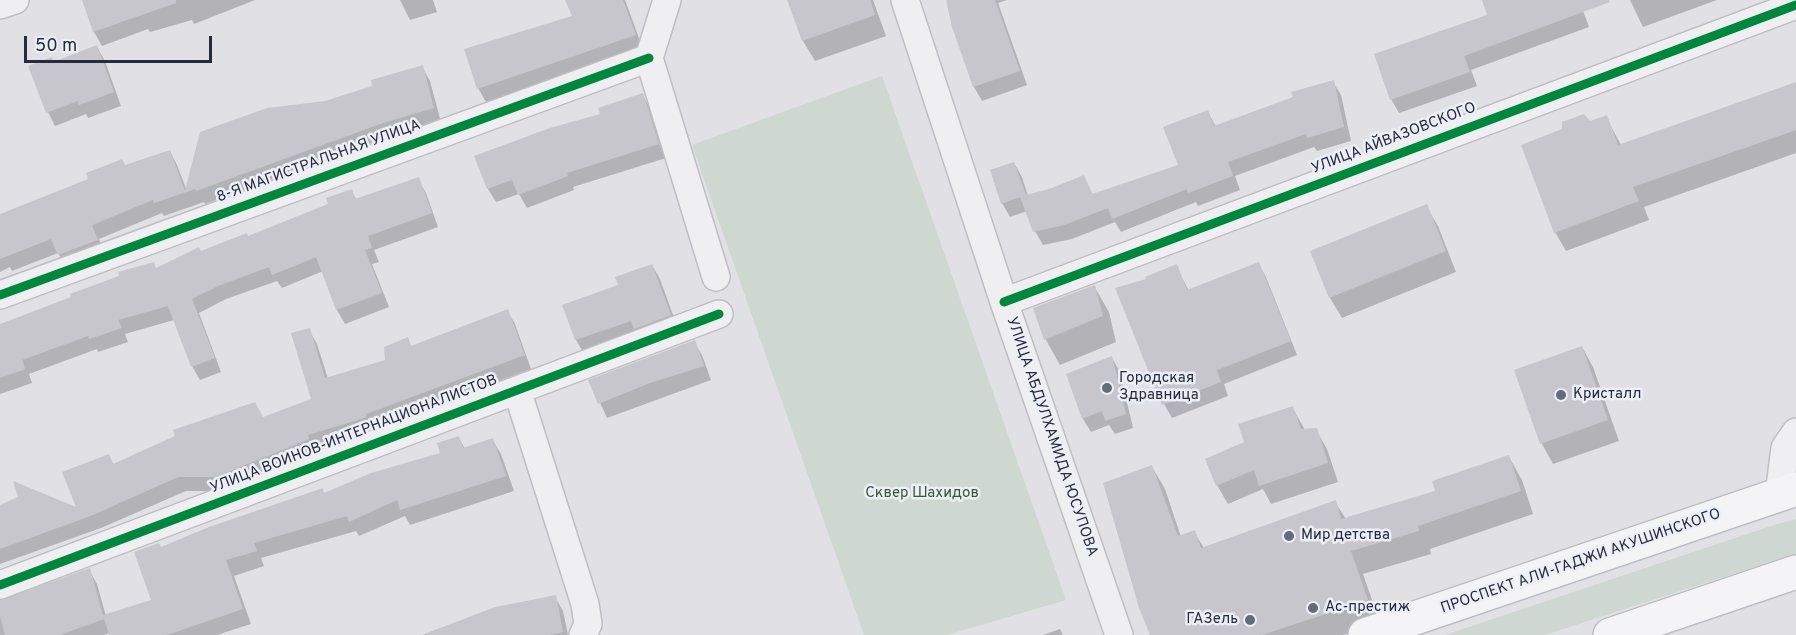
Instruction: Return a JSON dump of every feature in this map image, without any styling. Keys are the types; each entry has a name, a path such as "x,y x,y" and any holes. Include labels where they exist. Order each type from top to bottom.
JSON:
{"main road":[{"name":"ПРОСПЕКТ АЛИ-ГАДЖИ АКУШИНСКОГО","path":"1365,635 1790,492"},
{"path":"1610,635 1796,572"}],"street":[{"path":"0,5 15,0"},
{"path":"667,0 649,58 716,277"},
{"name":"УЛИЦА АБДУЛХАМИДА ЮСУПОВА","path":"905,0 1004,302 1119,635"},
{"name":"УЛИЦА АЙВАЗОВСКОГО","path":"1004,302 1796,5"},
{"name":"8-Я МАГИСТРАЛЬНАЯ УЛИЦА","path":"0,295 649,58"},
{"name":"УЛИЦА ВОИНОВ-ИНТЕРНАЦИОНАЛИСТОВ","path":"0,585 719,314"},
{"path":"517,390 585,604 588,624 583,635"},
{"path":"1790,492 1785,448 1796,432"}],"green space":[{"name":"Сквер Шахидов","path":"882,76 1066,600 947,635 864,635 692,145"},
{"path":"1796,519 1796,553 1794,554 1545,635 1445,635 1774,525"}],"building":[{"path":"82,0 176,0 176,3 93,32"},
{"path":"565,0 623,0 636,35 477,89 464,49 572,16"},
{"path":"787,0 870,0 875,15 802,41"},
{"path":"946,0 995,0 1020,71 973,87 952,27"},
{"path":"1482,0 1609,0 1610,2 1464,56 1470,72 1390,100 1374,54 1487,15"},
{"path":"97,45 114,92 79,105 78,101 46,113 28,66 52,57 53,62"},
{"path":"423,65 434,108 383,123 196,191 195,189 154,203 153,200 92,225 98,240 58,255 51,239 0,259 0,214 88,179 86,173 122,159 125,165 170,150 185,191 200,132 267,108 325,101 372,86 371,80"},
{"path":"1334,80 1344,127 1307,138 1306,134 1228,162 1233,176 1188,193 1187,189 1112,219 1108,208 1064,225 1033,232 1020,197 1001,204 990,170 1014,162 1026,195 1052,188 1084,175 1092,194 1178,165 1163,127 1208,110 1214,126 1293,97 1291,92"},
{"path":"1796,82 1796,130 1633,187 1639,201 1554,233 1521,145 1562,129 1562,122 1584,114 1590,121 1607,115 1618,145"},
{"path":"643,93 659,144 567,173 568,176 518,195 512,180 487,189 474,156 550,128 600,114 598,108"},
{"path":"419,177 432,213 368,236 372,248 365,250 382,293 336,310 316,257 272,275 269,267 218,286 192,299 215,358 191,367 168,306 118,320 122,328 89,339 88,336 22,360 25,369 0,378 0,324 119,276 118,272 154,262 156,268 199,247 201,251 247,233 248,236 328,204 326,198 352,189 355,199"},
{"path":"1427,204 1446,251 1329,298 1310,251"},
{"path":"1259,262 1291,341 1217,370 1221,382 1162,405 1115,288 1146,279 1145,277 1177,264 1187,290"},
{"path":"652,264 671,315 634,329 631,321 575,340 562,305 618,285 615,277"},
{"path":"1095,285 1103,316 1044,340 1033,308"},
{"path":"508,309 525,355 366,414 367,417 308,435 309,439 216,477 178,477 93,515 0,549 0,505 18,497 13,481 76,507 62,472 109,454 113,464 175,436 173,430 255,402 263,417 311,399 291,333 310,328 325,378 385,360 384,347 408,337 411,346"},
{"path":"695,340 704,366 650,383 598,404 588,380"},
{"name":"Кристалл","path":"1582,346 1608,420 1540,444 1514,370"},
{"path":"1112,356 1126,414 1105,421 1102,411 1082,419 1066,374"},
{"path":"1293,406 1301,429 1317,428 1328,463 1259,486 1254,470 1216,486 1205,459 1244,442 1238,424"},
{"path":"459,436 463,448 493,438 506,476 400,510 397,500 349,522 347,516 254,543 257,551 226,560 243,609 167,635 109,635 103,615 151,600 134,552 159,543 161,547 209,527 323,488 324,493 371,473 440,453 437,443"},
{"path":"1509,455 1521,491 1418,526 1419,531 1351,551 1368,600 1262,635 1150,635 1139,608 1103,483 1152,465 1178,536 1195,530 1201,548 1336,500 1341,519 1435,491 1432,481"},
{"path":"90,568 104,619 60,635 5,635 0,616 0,600"},
{"path":"556,595 563,632 550,635 427,635 427,633 495,607"}],"cycle path":[{"path":"1004,302 1796,5"},
{"path":"0,295 649,58"},
{"path":"0,585 719,314"}],"place":[{"name":"Городская Здравница","path":"1107,388"},
{"name":"Кристалл","path":"1561,395"},
{"name":"Мир детства","path":"1289,536"},
{"name":"Ас-престиж","path":"1313,608"},
{"name":"ГАЗель","path":"1250,620"}]}
